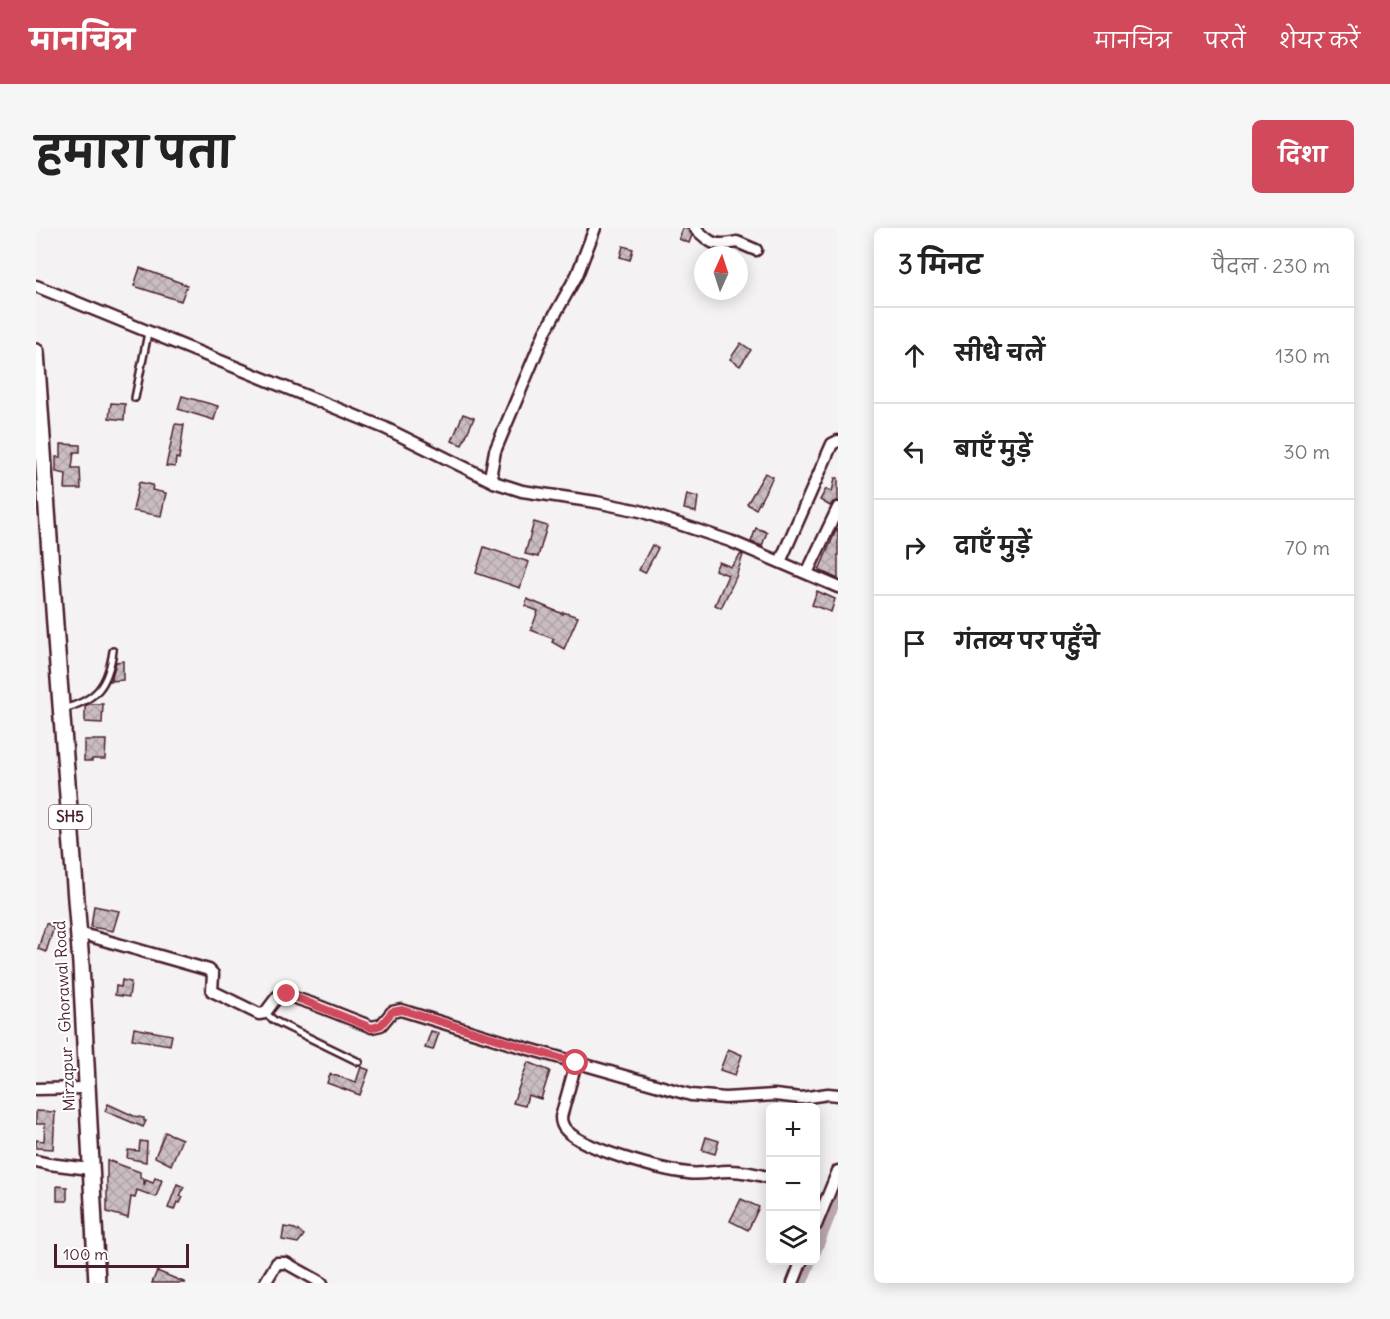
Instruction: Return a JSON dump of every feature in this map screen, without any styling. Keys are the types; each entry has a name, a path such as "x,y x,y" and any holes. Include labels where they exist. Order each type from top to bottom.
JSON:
{"main road":[{"name":"Mirzapur - Ghorawal Road","path":"36,352 79,933 97,1283"}],"street":[{"path":"494,482 491,472 495,451 545,332 577,275 595,228"},
{"path":"696,228 706,239 718,245 740,242 756,250"},
{"path":"36,286 385,428 494,482 522,491 640,511 730,541 838,587"},
{"path":"780,561 832,444 838,441"},
{"path":"807,573 838,508"},
{"path":"79,933 209,970 213,974 212,992 259,1014 265,1014 278,997 284,994 372,1028 381,1025 392,1012 402,1010 669,1090 704,1097 774,1095 801,1098 828,1094 838,1095"},
{"path":"576,1063 561,1124 571,1134 586,1143 666,1169 700,1174 741,1171 766,1177"},
{"path":"36,1089 86,1088"},
{"path":"36,1161 90,1169"},
{"path":"820,1197 838,1171"},
{"path":"265,1283 280,1262 322,1283"},
{"path":"793,1283 800,1265"}],"lane":[{"path":"135,398 148,333"},
{"path":"62,710 77,706 95,695 102,687 110,668 113,651"},
{"path":"265,1014 359,1062"}],"building":[{"path":"683,228 688,228 692,235 689,243 679,239"},
{"path":"623,246 633,249 630,260 620,257"},
{"path":"140,268 187,285 181,301 134,286"},
{"path":"741,343 751,350 740,366 730,359"},
{"path":"182,396 218,406 214,420 178,409"},
{"path":"111,403 125,404 124,420 109,418"},
{"path":"463,414 474,418 462,445 452,441"},
{"path":"175,424 184,425 179,459 176,458 175,467 166,466"},
{"path":"61,444 80,445 80,452 74,452 72,468 80,468 81,489 65,489 66,474 56,472 56,457 61,457"},
{"path":"765,473 773,477 756,509 747,504"},
{"path":"835,478 838,478 838,501 833,502 830,506 820,500 826,489 832,492"},
{"path":"139,482 153,485 152,490 166,493 161,516 133,511"},
{"path":"687,494 698,497 696,512 684,509"},
{"path":"534,522 547,526 538,557 525,554"},
{"path":"756,528 767,532 762,546 751,542"},
{"path":"838,529 838,579 819,570"},
{"path":"652,545 658,548 645,573 639,570"},
{"path":"484,547 529,562 520,588 476,573"},
{"path":"741,554 743,555 736,577 721,608 715,605 728,575 715,570 719,562 731,567"},
{"path":"817,591 835,599 831,612 812,605"},
{"path":"527,599 563,614 563,612 578,617 564,649 552,642 554,639 531,630 538,611 525,606"},
{"path":"123,661 123,680 111,681 116,662"},
{"path":"103,704 102,723 85,722 85,706"},
{"path":"84,740 106,740 105,759 84,761"},
{"path":"94,906 119,911 113,931 91,927"},
{"path":"46,923 54,927 46,952 38,949"},
{"path":"122,980 131,982 129,997 115,995 116,986 121,987"},
{"path":"134,1028 172,1035 170,1045 132,1039"},
{"path":"431,1031 439,1033 433,1050 425,1048"},
{"path":"728,1049 742,1055 735,1075 720,1070"},
{"path":"528,1062 550,1071 541,1099 528,1095 525,1106 513,1103"},
{"path":"361,1067 369,1070 360,1095 327,1083 330,1074 356,1082"},
{"path":"108,1104 144,1118 146,1121 143,1127 105,1111"},
{"path":"36,1111 55,1112 53,1149 36,1148 36,1140 44,1141 45,1124 36,1124"},
{"path":"165,1132 182,1139 171,1165 155,1157"},
{"path":"706,1137 719,1141 715,1154 702,1150"},
{"path":"140,1141 147,1142 146,1162 127,1158 128,1150 139,1151"},
{"path":"107,1160 140,1172 140,1178 144,1179 144,1186 146,1180 153,1183 155,1178 162,1180 156,1197 137,1190 135,1198 131,1197 128,1218 107,1212"},
{"path":"177,1184 184,1187 180,1196 183,1197 180,1203 177,1202 174,1210 168,1208"},
{"path":"57,1186 67,1187 67,1201 57,1201"},
{"path":"741,1199 759,1207 748,1230 730,1221"},
{"path":"284,1227 295,1229 304,1235 298,1243 282,1240"},
{"path":"157,1271 186,1283 152,1283"}],"waterway":[{"path":"820,1243 838,1198"},
{"path":"803,1283 810,1265"}],"route":[{"path":"287,994 372,1028 378,1028 395,1010 402,1010 576,1063"}]}
